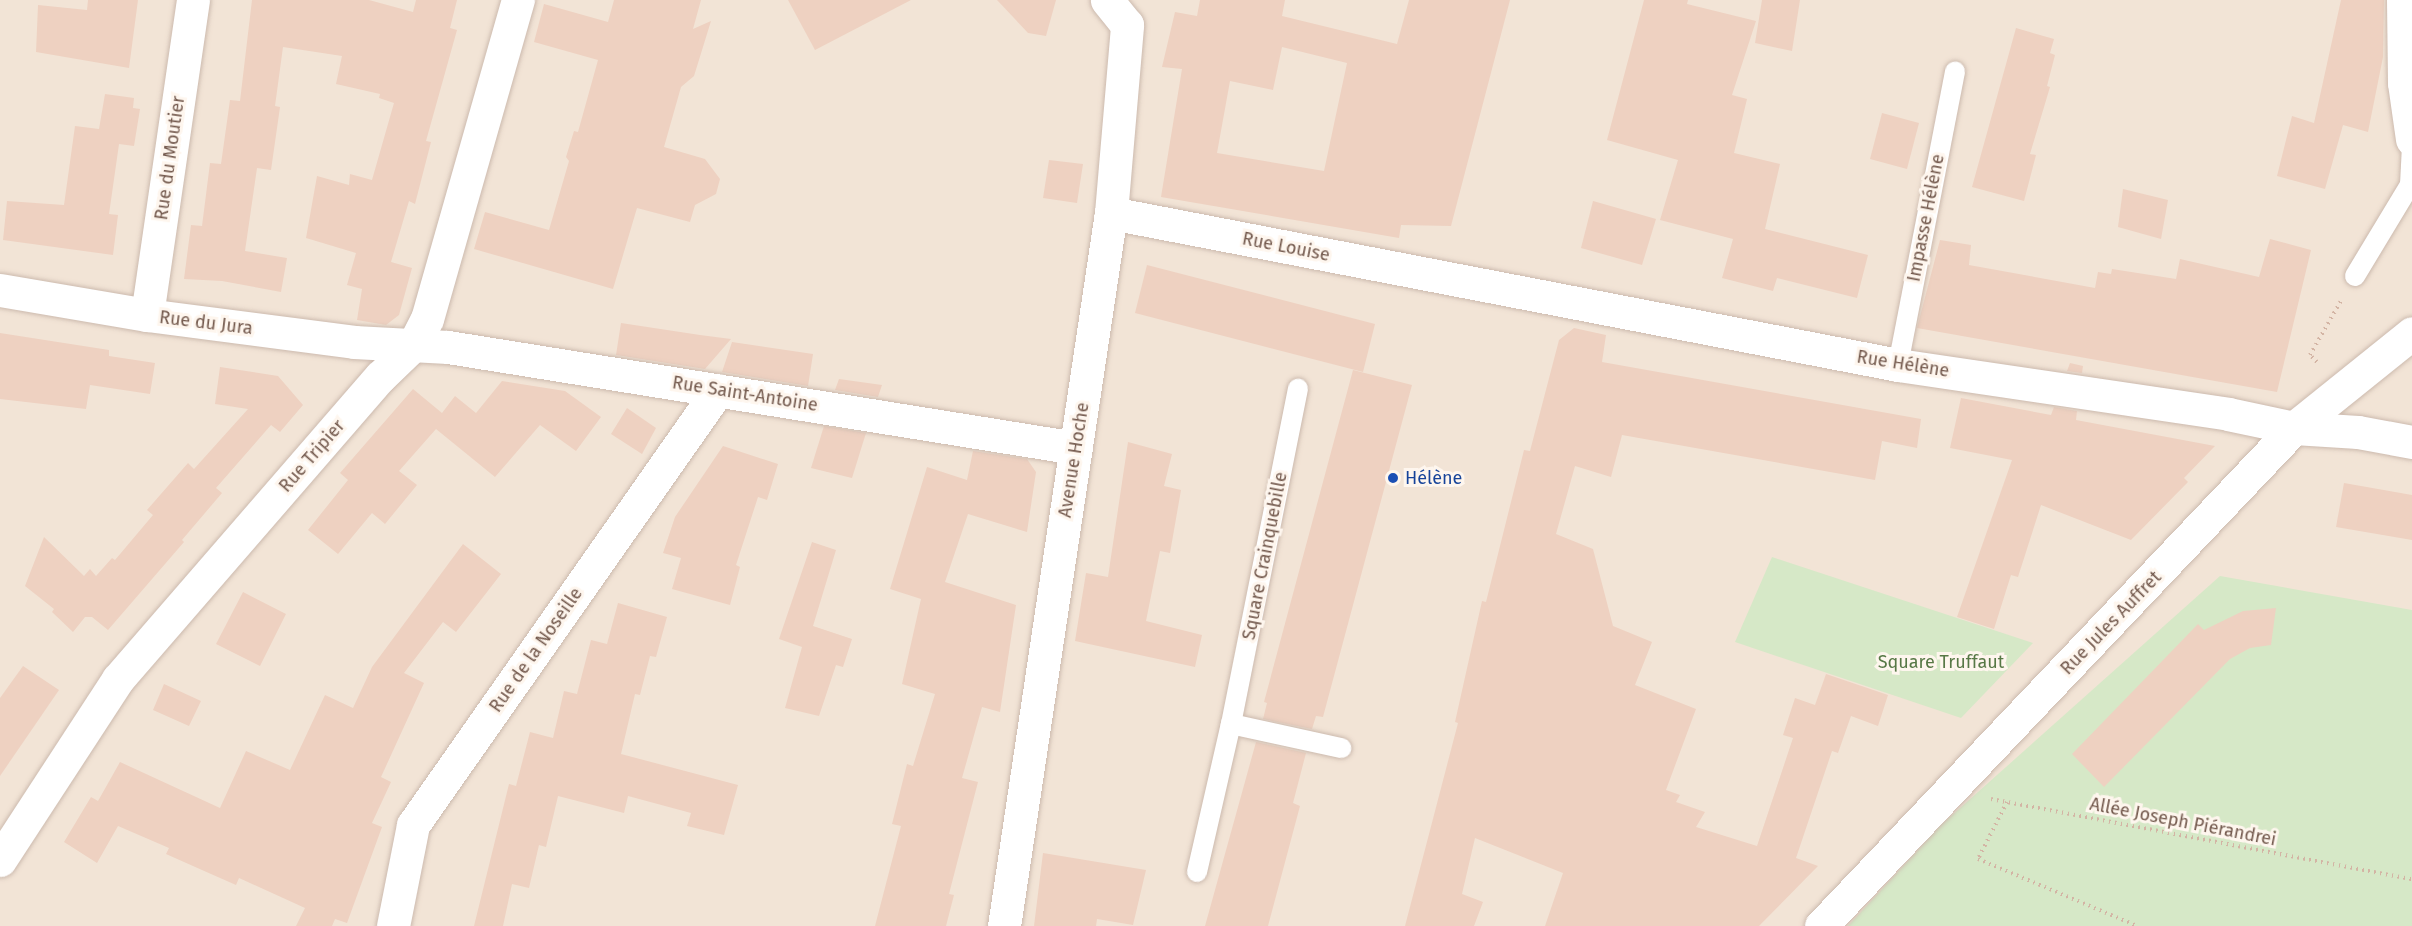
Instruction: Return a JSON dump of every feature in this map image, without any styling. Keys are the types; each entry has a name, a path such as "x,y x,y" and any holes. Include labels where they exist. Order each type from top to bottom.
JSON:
{"street":[{"name":"Rue du Moutier","path":"147,315 193,0"},
{"name":"Rue Tripier","path":"0,860 118,679 381,377 414,344 428,319 518,0"},
{"name":"Avenue Hoche","path":"1004,926 1111,213 1127,25 1107,0"},
{"path":"2403,0 2404,83 2412,139"},
{"name":"Rue Louise","path":"1111,213 1514,292"},
{"name":"Rue du Jura","path":"0,290 147,315 354,342 414,344"},
{"name":"Rue Hélène","path":"1514,292 1898,365 2228,414 2294,428 2358,432 2412,442"},
{"name":"Rue Jules Auffret","path":"1821,926 2294,428 2412,333"},
{"name":"Rue Saint-Antoine","path":"414,344 1076,448"},
{"name":"Rue de la Noseille","path":"393,926 413,825 718,390"}],"lane":[{"name":"Impasse Hélène","path":"1898,365 1955,71"},
{"path":"2355,276 2410,185 2412,145"},
{"name":"Square Crainquebille","path":"1197,872 1231,724 1299,389"},
{"path":"1231,724 1341,748"}],"path":[{"path":"2323,357 2316,363 2310,355 2355,276"},
{"name":"Allée Joseph Piérandrei","path":"1950,791 2412,879"},
{"path":"2007,802 1978,859 2137,926"}],"shaded area":[{"path":"0,0 2412,0 2412,926 0,926"}],"green space":[{"name":"Square Truffaut","path":"1772,557 2033,643 1961,718 1735,642"},
{"path":"2220,576 2412,610 2412,926 1848,926 1941,825"}],"building":[{"path":"88,0 138,0 129,68 36,52 38,5 87,10"},
{"path":"252,0 369,0 413,12 416,0 457,0 450,28 457,30 426,141 431,142 415,204 409,201 391,262 412,268 399,315 386,325 357,320 362,289 347,285 356,253 306,238 317,176 349,185 350,174 372,180 394,103 379,98 380,94 336,84 342,56 283,47 275,106 280,107 271,170 257,168 245,251 287,258 281,292 222,281 184,279 191,225 202,226 210,163 221,164 230,100 240,101"},
{"path":"614,0 701,0 693,29 711,21 694,76 681,87 664,147 705,159 720,179 716,194 695,205 690,222 637,208 613,289 474,249 485,212 549,230 569,161 566,157 574,131 578,132 598,60 534,42 544,4 608,22"},
{"path":"788,0 911,0 815,50"},
{"path":"997,0 1056,0 1046,36 1028,33"},
{"path":"1200,0 1285,0 1282,16 1397,44 1409,0 1510,0 1451,226 1401,225 1399,238 1161,197 1182,69 1162,67 1175,12 1197,16","holes":["1282,47 1347,63 1324,171 1217,153 1230,81 1273,90"]},
{"path":"1644,0 1688,0 1687,4 1756,21 1732,95 1747,99 1734,153 1780,164 1765,229 1868,255 1857,298 1777,278 1773,291 1722,278 1733,239 1660,220 1678,160 1607,140"},
{"path":"1762,0 1800,0 1792,51 1755,43"},
{"path":"2341,0 2384,0 2383,57 2368,132 2343,125 2325,189 2277,176 2292,116 2314,123"},
{"path":"2016,28 2054,39 2050,53 2055,55 2047,86 2050,87 2030,154 2036,155 2024,201 1972,187"},
{"path":"105,94 134,98 133,108 140,109 134,146 119,144 109,214 118,215 113,255 3,240 7,201 64,205 75,126 99,129"},
{"path":"1882,113 1919,123 1907,169 1870,159"},
{"path":"1049,160 1083,164 1077,203 1043,198"},
{"path":"2123,189 2168,200 2161,239 2118,227"},
{"path":"1593,201 1656,219 1642,265 1581,248"},
{"path":"2270,239 2311,250 2277,392 1917,328 1940,240 1971,245 1969,265 2095,288 2098,272 2111,274 2112,269 2176,279 2180,259 2259,277"},
{"path":"1147,265 1375,324 1363,372 1135,313"},
{"path":"621,323 731,339 705,369 616,355"},
{"path":"1574,328 1606,335 1602,362 1921,419 1917,448 1882,441 1875,480 1622,435 1611,477 1575,466 1556,534 1593,549 1613,626 1652,642 1635,685 1696,709 1666,790 1680,795 1676,802 1705,812 1696,827 1757,846 1793,738 1783,735 1795,698 1815,705 1826,674 1888,695 1878,726 1851,716 1838,753 1832,751 1796,858 1818,866 1759,926 1545,926 1563,873 1475,838 1462,894 1483,902 1474,926 1405,926 1458,723 1455,722 1482,601 1486,602 1524,450 1530,451 1559,340"},
{"path":"0,333 109,350 109,356 155,363 150,394 90,385 86,409 0,399"},
{"path":"732,342 813,354 808,386 722,372"},
{"path":"2070,363 2083,366 2082,373 2067,371"},
{"path":"220,367 278,376 303,405 280,432 271,425 216,488 222,493 182,540 184,542 108,630 92,617 85,617 73,632 52,612 54,609 25,586 44,537 84,576 90,569 96,576 112,558 115,560 153,515 147,510 188,463 194,469 248,409 215,404"},
{"path":"1353,370 1412,385 1323,717 1316,716 1312,729 1263,719 1267,703 1264,702"},
{"path":"839,379 882,385 878,397 835,390"},
{"path":"502,381 565,391 601,417 576,451 540,425 495,477 436,429 399,471 417,485 385,524 372,513 338,554 308,530 348,480 340,473 413,389 442,413 455,396 476,413"},
{"path":"1961,398 2051,415 2054,407 2077,411 2076,420 2215,446 2184,478 2188,482 2131,540 2041,505 2018,577 2011,575 1994,629 1957,617 2012,460 1950,448"},
{"path":"627,408 656,428 642,454 611,434"},
{"path":"824,426 866,433 852,478 811,468"},
{"path":"1128,442 1172,454 1164,486 1181,490 1170,553 1160,551 1146,621 1202,635 1195,667 1075,641 1086,573 1108,577"},
{"path":"723,446 778,464 767,500 758,497 736,565 740,567 730,605 672,589 681,558 663,553 675,517"},
{"path":"973,451 1027,459 1036,472 1027,532 968,514 945,582 1016,605 1000,712 982,707 962,778 978,782 949,894 954,895 946,926 875,926 901,826 892,824 907,764 913,766 935,694 902,684 921,599 890,589 927,467 967,480"},
{"path":"2344,483 2412,495 2412,540 2336,527"},
{"path":"812,542 836,550 813,626 852,639 843,667 836,665 819,716 785,708 802,647 779,639"},
{"path":"463,544 501,574 456,632 443,622 404,673 424,683 381,777 391,782 372,823 382,827 347,923 335,919 332,926 296,926 305,908 239,878 236,885 166,854 169,848 118,826 97,863 64,842 91,797 98,801 120,762 220,808 246,751 290,770 325,695 353,708 372,667"},
{"path":"243,592 286,614 260,666 216,644"},
{"path":"618,603 667,617 656,657 650,656 640,695 635,694 621,754 738,785 724,835 687,826 691,813 628,796 624,813 558,796 546,847 539,845 529,888 512,884 503,926 474,926 509,784 516,786 530,732 553,738 564,691 577,694 591,640 607,644"},
{"path":"2276,608 2271,645 2250,648 2230,659 2104,787 2072,754 2198,624 2204,630 2243,611"},
{"path":"23,666 59,690 0,776 0,698"},
{"path":"164,684 201,701 189,726 153,710"},
{"path":"1256,742 1306,753 1293,803 1300,806 1268,926 1205,926"},
{"path":"1043,853 1146,870 1133,925 1097,919 1096,926 1034,926"}],"place":[{"name":"Hélène","path":"1393,478"}]}
